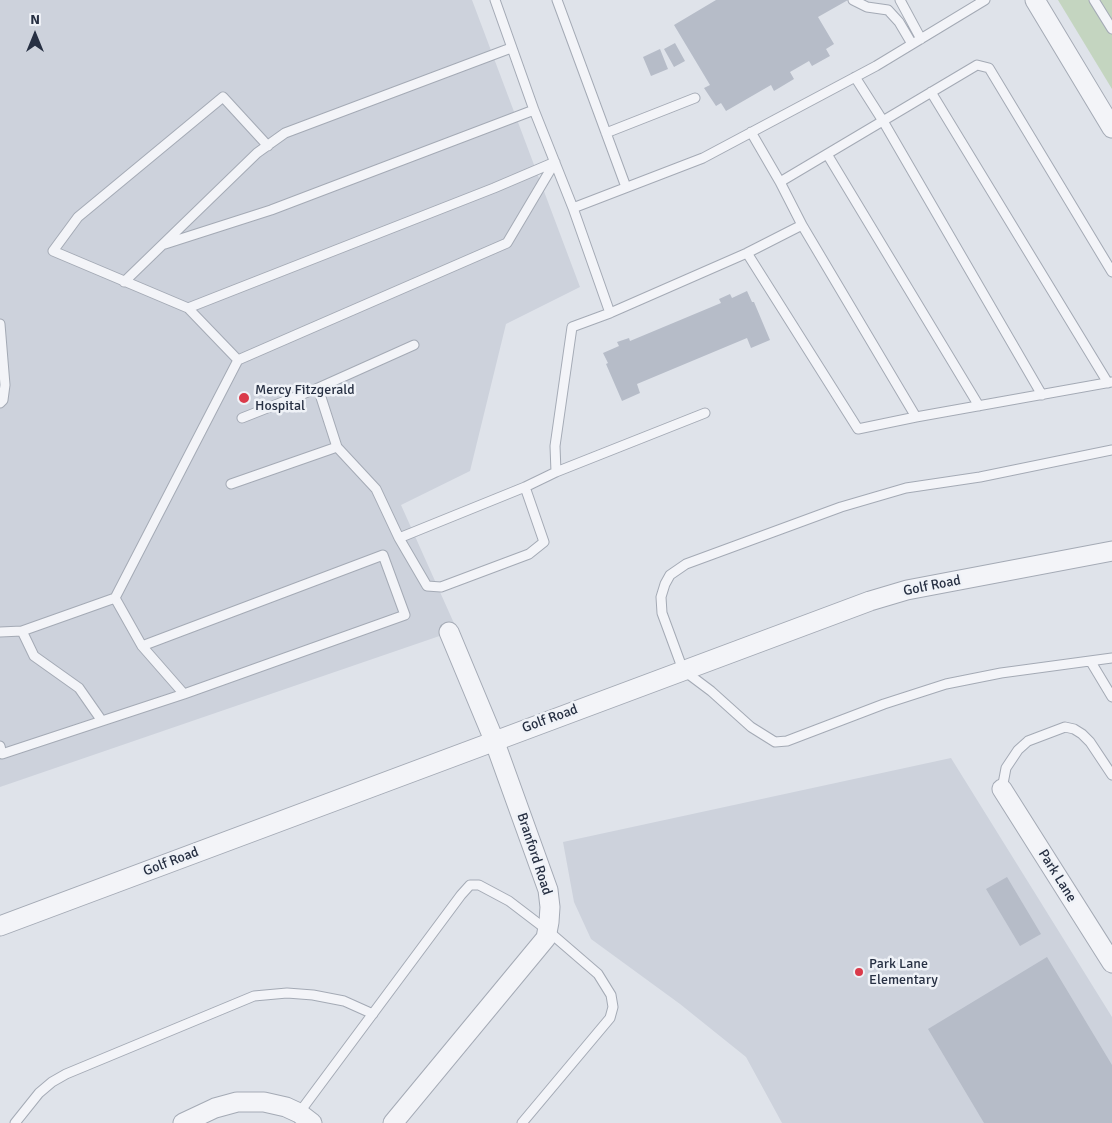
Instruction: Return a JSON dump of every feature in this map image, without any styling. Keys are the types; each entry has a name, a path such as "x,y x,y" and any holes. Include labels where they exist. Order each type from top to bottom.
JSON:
{"street":[{"path":"1035,0 1112,128"},
{"name":"Golf Road","path":"0,926 870,601 907,590 1112,551"},
{"name":"Branford Road","path":"393,1123 546,938 550,907 548,890 494,740 449,632"},
{"name":"Park Lane","path":"1002,789 1112,963"},
{"path":"183,1123 215,1108 237,1102 264,1102 286,1107 306,1118"}],"lane":[{"path":"496,0 511,48 573,208 610,314"},
{"path":"557,0 626,187"},
{"path":"853,0 867,7 888,10 899,22 912,44"},
{"path":"900,0 921,39"},
{"path":"573,208 703,158 855,77 984,0"},
{"path":"1094,0 1112,29"},
{"path":"124,282 258,153 285,134 511,48"},
{"path":"780,182 977,65 989,68 1112,272"},
{"path":"855,77 883,121 1042,395"},
{"path":"747,253 858,429 1110,383 931,92"},
{"path":"238,360 188,308 53,251 78,217 223,97 268,146"},
{"path":"606,133 695,98"},
{"path":"162,245 271,210 534,110"},
{"path":"751,132 802,225 916,417"},
{"path":"827,154 979,406"},
{"path":"188,308 494,188 555,162"},
{"path":"0,632 22,631 115,598 238,360 507,243 555,162"},
{"path":"556,472 555,446 572,327 610,314 747,253 802,225"},
{"path":"0,324 5,385 3,400 0,404"},
{"path":"242,418 318,388 414,345"},
{"path":"318,388 337,447 376,489 399,538 427,586 441,587 529,554 544,542 525,487"},
{"path":"399,538 525,487 556,472 705,413"},
{"path":"231,484 337,447"},
{"path":"1112,450 980,477 906,488 841,507 686,564 670,575 664,584 661,597 662,613 683,670 711,691 751,726 775,742 786,741 884,704 946,684 1001,673 1112,658"},
{"path":"0,746 2,754 184,694 404,615 382,555 142,646"},
{"path":"115,598 142,646 184,694"},
{"path":"22,631 34,656 79,688 102,721"},
{"path":"1091,662 1112,698"},
{"path":"1002,789 1006,768 1018,750 1028,741 1064,727 1082,734 1090,742 1112,775"},
{"path":"306,1118 373,1014 470,885 479,885 509,901 547,930 598,974 611,995 613,1007 610,1018 522,1123"},
{"path":"15,1123 39,1093 52,1082 66,1074 254,996 287,993 313,996 344,1001 373,1014"}],"shaded area":[{"name":"Mercy Fitzgerald Hospital","path":"0,0 472,0 580,287 506,324 470,471 401,505 457,630 0,787"},
{"name":"Park Lane Elementary","path":"951,758 1112,1017 1112,1123 782,1123 746,1057 680,1004 591,939 574,902 563,842"}],"green space":[{"path":"1058,0 1112,0 1112,89"}],"building":[{"path":"716,0 848,0 818,17 834,44 826,49 830,56 812,66 809,61 790,72 794,79 774,91 771,85 726,111 721,103 716,106 704,88 710,85 674,25"},
{"path":"675,43 685,61 674,67 664,49"},
{"path":"660,49 668,69 651,76 643,57"},
{"path":"747,291 752,302 754,302 770,340 751,348 747,338 637,384 640,393 622,401 603,353 619,346 617,342 629,338 630,341 721,303 719,299 730,294 732,298"},
{"path":"1007,877 1041,934 1020,946 986,889"},
{"name":"Park Lane Elementary","path":"1047,957 1112,1065 1112,1123 984,1123 928,1029"}],"place":[{"name":"Mercy Fitzgerald Hospital","path":"244,398"},
{"name":"Park Lane Elementary","path":"859,972"}]}
